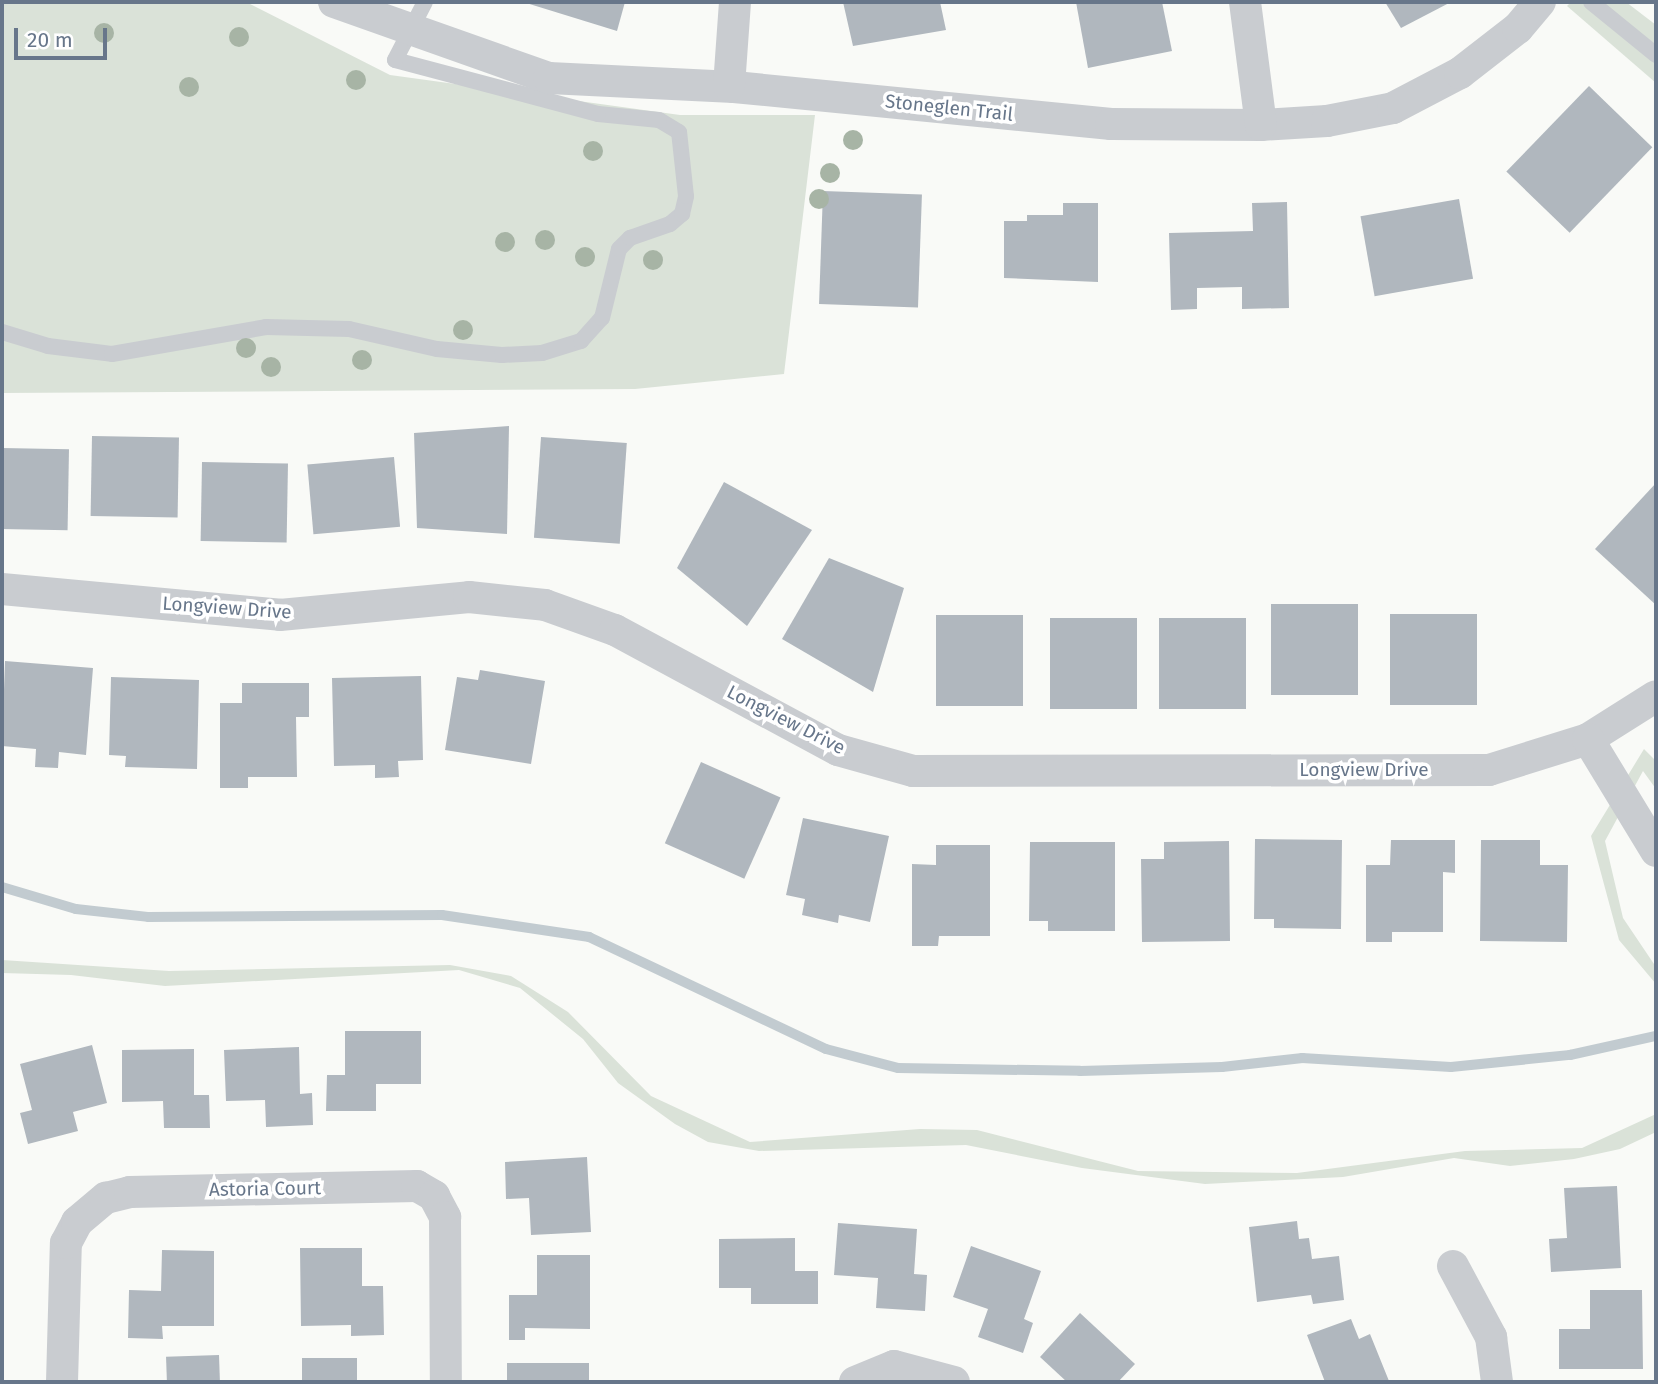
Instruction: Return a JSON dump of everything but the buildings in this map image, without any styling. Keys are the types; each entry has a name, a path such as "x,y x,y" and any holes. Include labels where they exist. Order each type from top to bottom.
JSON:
{"street":[{"name":"Stoneglen Trail","path":"334,2 410,32 549,78 729,86 1111,124 1261,125 1327,121 1393,108 1460,73 1518,27 1540,2"},
{"path":"729,86 735,2"},
{"path":"1245,2 1261,125"},
{"name":"Longview Drive","path":"2,589 280,615 469,597 545,605 615,629 838,750 913,771 1489,770 1588,739 1656,696"},
{"path":"1588,739 1656,851"},
{"name":"Astoria Court","path":"62,1382 66,1243 77,1222 106,1198 130,1192 417,1185 433,1196 445,1217 446,1382"},
{"path":"1453,1266 1490,1337 1497,1382"},
{"path":"855,1382 894,1366 954,1382"}],"lane":[{"path":"2,332 48,346 112,354 266,327 349,329 424,347 502,355 542,353 581,341 602,318 619,249 630,238 670,224 682,214 686,196 679,132 659,120 598,114 395,60 425,2"},
{"path":"1591,2 1656,55"}],"shaded area":[{"path":"2,2 246,2 390,75 680,115 815,115 784,374 635,389 2,393"},
{"path":"1571,2 1626,2 1656,25 1656,83 1567,6"},
{"path":"1644,749 1656,761 1656,789 1643,771 1605,841 1623,918 1656,967 1656,984 1619,940 1591,836"},
{"path":"2,960 169,971 450,965 511,976 568,1012 651,1096 750,1142 920,1129 977,1130 1138,1171 1297,1173 1465,1151 1582,1148 1656,1114 1656,1132 1620,1149 1574,1159 1510,1166 1454,1158 1343,1177 1205,1184 1082,1168 966,1145 759,1151 708,1142 675,1124 618,1083 583,1039 520,988 459,970 165,986 71,975 2,973"}],"waterway":[{"path":"2,887 76,909 148,917 442,915 589,937 826,1049 898,1068 1080,1071 1222,1067 1302,1058 1451,1067 1570,1055 1656,1036"}]}
